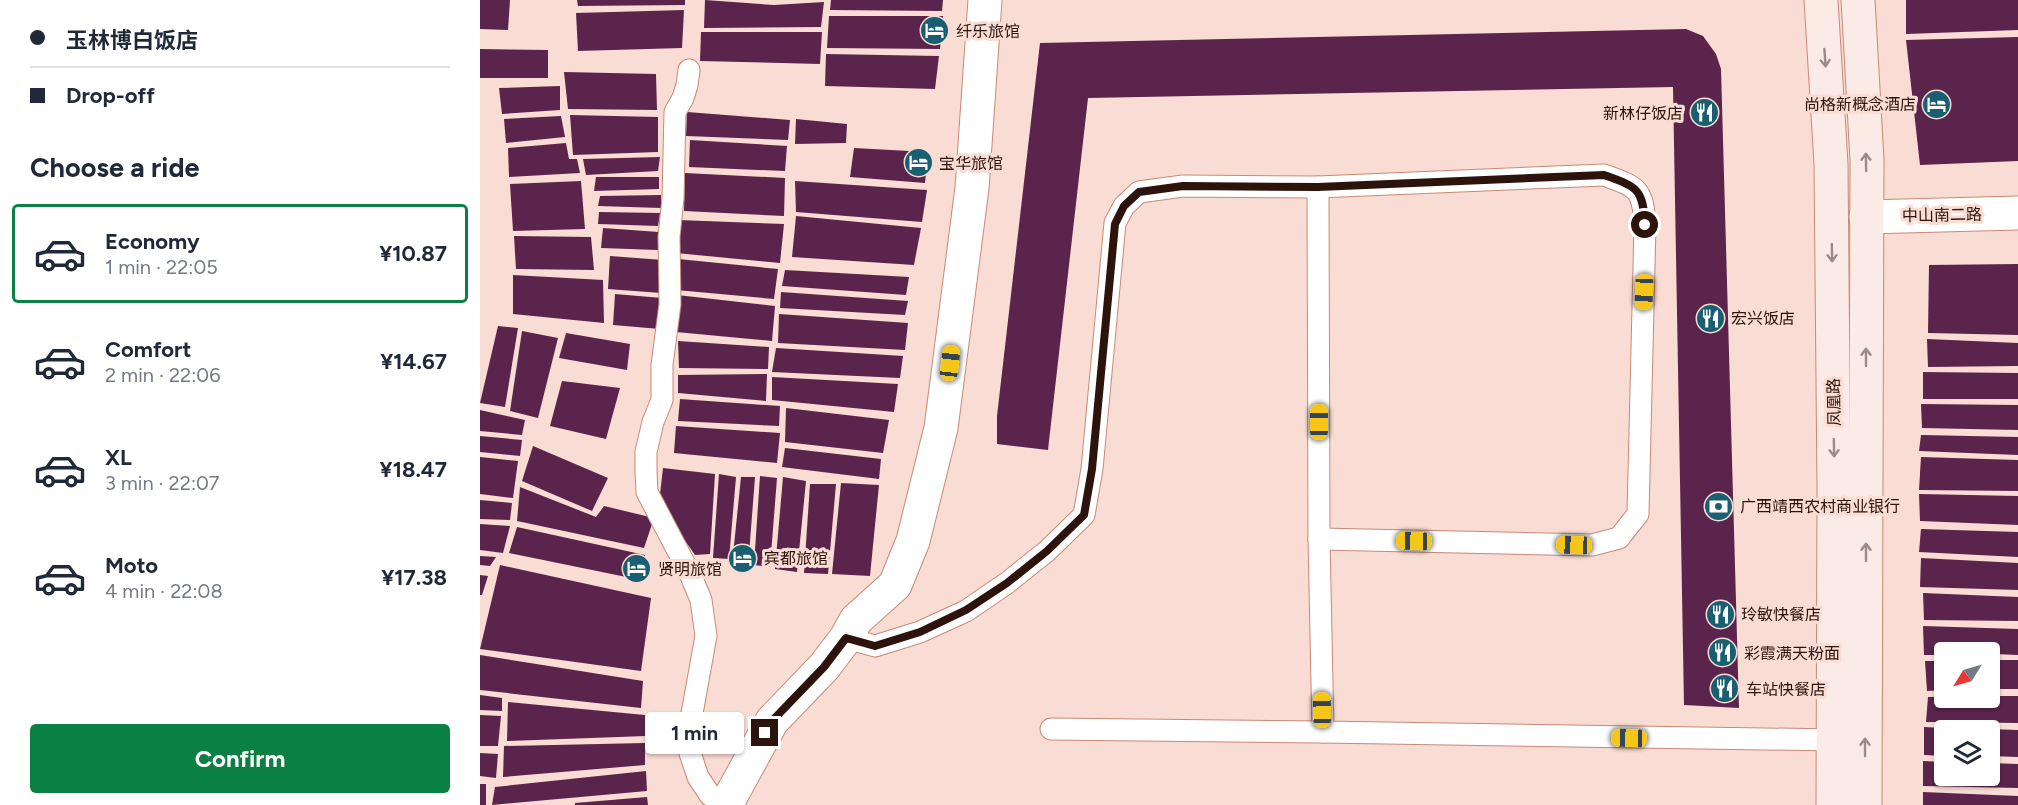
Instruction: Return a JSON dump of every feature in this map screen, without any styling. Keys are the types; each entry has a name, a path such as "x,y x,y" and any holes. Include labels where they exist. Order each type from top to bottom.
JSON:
{"main road":[{"name":"凤凰路","path":"1821,0 1831,164 1833,805"},
{"name":"凤凰路","path":"1858,0 1867,160 1865,805"}],"street":[{"path":"726,805 772,721 824,667 846,638 856,620 895,585 913,541 941,428 972,188 985,0"},
{"name":"中山南二路","path":"1866,217 2018,213"}],"lane":[{"path":"689,70 683,98 675,112 673,209 669,237 670,304 662,365 662,400 653,422 646,452 647,492 701,600 706,636 689,730 690,753 694,768 710,795 726,805"},
{"path":"846,638 875,646 920,632 966,610 1007,583 1047,551 1084,515 1092,469 1115,224 1124,206 1139,192 1183,186 1318,187 1604,175 1631,185 1644,202 1645,225 1638,514 1619,538 1592,545 1320,539"},
{"path":"1318,187 1323,732"},
{"path":"1051,729 1834,740"}],"building":[{"path":"480,0 510,0 508,30 480,29"},
{"path":"577,0 685,0 685,5 578,6"},
{"path":"705,0 774,5 824,2 821,27 704,28"},
{"path":"831,0 943,0 942,11 830,10"},
{"path":"1906,0 2018,0 2018,30 1906,34"},
{"path":"684,10 682,48 578,51 576,13"},
{"path":"829,16 943,16 940,49 827,48"},
{"path":"1686,29 1703,36 1716,54 1721,69 1739,708 1684,705 1673,87 1088,98 1048,450 997,444 997,416 1040,43"},
{"path":"701,32 822,32 820,64 700,61"},
{"path":"2018,37 2018,161 1920,165 1906,40"},
{"path":"480,49 548,50 548,78 480,78"},
{"path":"826,54 939,56 935,89 825,86"},
{"path":"564,72 656,74 657,110 568,109"},
{"path":"560,86 560,110 502,114 499,88"},
{"path":"687,112 790,120 788,140 686,136"},
{"path":"570,115 658,117 658,152 573,155"},
{"path":"561,116 565,137 506,143 504,119"},
{"path":"796,119 847,124 846,143 795,144"},
{"path":"690,140 787,146 785,171 689,167"},
{"path":"566,143 569,159 577,159 580,173 509,177 508,148"},
{"path":"854,148 928,152 925,183 850,177"},
{"path":"660,157 658,171 586,175 583,159"},
{"path":"685,173 785,178 784,216 684,211"},
{"path":"596,177 659,177 659,189 594,191"},
{"path":"581,181 585,229 513,231 510,184"},
{"path":"795,181 927,190 922,222 796,212"},
{"path":"661,195 661,208 598,206 600,196"},
{"path":"599,212 660,213 658,226 598,224"},
{"path":"796,216 921,228 914,265 792,257"},
{"path":"678,220 784,224 780,263 676,253"},
{"path":"603,228 659,232 658,250 601,248"},
{"path":"514,236 591,237 594,270 516,269"},
{"path":"610,256 663,260 661,293 608,289"},
{"path":"678,259 778,269 774,299 676,290"},
{"path":"2018,264 2018,335 1928,333 1929,265"},
{"path":"785,270 909,277 906,295 782,286"},
{"path":"513,275 603,280 604,323 513,314"},
{"path":"781,292 908,301 905,315 780,308"},
{"path":"615,294 662,298 660,329 613,325"},
{"path":"677,295 775,306 772,341 676,332"},
{"path":"779,314 908,323 905,350 778,343"},
{"path":"498,326 518,328 505,407 480,403"},
{"path":"522,331 558,338 538,418 510,411"},
{"path":"566,333 630,344 627,370 559,358"},
{"path":"1927,339 2018,343 2018,366 1928,367"},
{"path":"678,341 769,347 768,369 679,368"},
{"path":"776,348 903,356 900,378 772,372"},
{"path":"1923,372 2018,373 2018,399 1923,399"},
{"path":"767,374 766,401 678,393 678,375"},
{"path":"772,377 898,384 894,412 772,400"},
{"path":"562,381 620,388 606,439 550,426"},
{"path":"680,399 780,406 779,426 678,421"},
{"path":"1921,404 2018,405 2018,430 1922,428"},
{"path":"786,408 889,420 883,453 785,442"},
{"path":"480,410 525,420 522,435 480,431"},
{"path":"676,426 780,433 777,463 674,453"},
{"path":"1921,435 2018,437 2018,455 1919,451"},
{"path":"480,436 522,440 520,456 480,452"},
{"path":"533,446 608,478 592,511 522,481"},
{"path":"785,448 881,459 879,479 782,467"},
{"path":"480,457 518,461 513,498 480,494"},
{"path":"1921,457 2018,460 2018,491 1919,490"},
{"path":"663,468 715,474 710,554 695,555 659,503"},
{"path":"719,474 736,477 729,559 713,558"},
{"path":"760,476 777,478 770,567 754,565"},
{"path":"741,477 755,477 748,567 732,565"},
{"path":"783,477 806,481 797,572 775,569"},
{"path":"841,483 879,485 870,576 832,574"},
{"path":"810,484 836,484 828,574 804,573"},
{"path":"520,487 596,517 604,506 654,518 644,548 517,521"},
{"path":"1919,494 2018,496 2018,525 1920,521"},
{"path":"480,500 512,503 510,520 480,519"},
{"path":"480,524 510,526 503,553 480,550"},
{"path":"517,527 645,555 641,580 509,553"},
{"path":"1921,529 2018,532 2018,557 1919,552"},
{"path":"480,556 496,557 490,566 480,565"},
{"path":"1921,558 2018,563 2018,590 1920,587"},
{"path":"500,565 651,598 641,671 480,649"},
{"path":"480,575 488,576 482,595 480,595"},
{"path":"1923,593 2018,597 2018,621 1924,620"},
{"path":"1923,626 2018,629 2018,655 2000,654 2000,642 1934,642 1934,655 1924,655"},
{"path":"480,655 643,681 641,708 480,690"},
{"path":"2000,660 2018,660 2018,689 2000,689"},
{"path":"1925,661 1934,661 1934,691 1927,691"},
{"path":"480,695 502,698 502,711 480,710"},
{"path":"2000,696 2018,696 2018,723 2000,723 2000,720 1926,722 1928,697 1934,697 1934,708 2000,708"},
{"path":"508,702 645,715 646,736 507,741"},
{"path":"480,715 501,716 498,746 480,746"},
{"path":"1924,727 1934,728 1934,756 1924,755"},
{"path":"2000,729 2018,730 2018,757 2000,756"},
{"path":"645,743 645,765 503,777 504,746"},
{"path":"480,753 498,754 496,778 480,776"},
{"path":"1923,761 1934,762 1934,786 2000,786 2000,763 2018,764 2018,788 1923,786"},
{"path":"646,771 647,791 492,805 495,787"},
{"path":"480,784 486,784 486,805 480,805"},
{"path":"1923,792 2018,796 2018,805 1923,805"},
{"path":"647,797 648,805 575,805 575,803"}],"place":[{"name":"纤乐旅馆","path":"935,31"},
{"name":"尚格新概念酒店","path":"1937,104"},
{"name":"新林仔饭店","path":"1704,113"},
{"name":"宝华旅馆","path":"918,163"},
{"name":"宏兴饭店","path":"1710,318"},
{"name":"广西靖西农村商业银行","path":"1719,506"},
{"name":"宾都旅馆","path":"743,558"},
{"name":"贤明旅馆","path":"637,569"},
{"name":"玲敏快餐店","path":"1720,614"},
{"name":"彩霞满天粉面","path":"1723,653"},
{"name":"车站快餐店","path":"1725,689"}],"route":[{"path":"765,733 772,721 824,667 846,638 875,646 920,632 966,610 1007,583 1047,551 1084,515 1092,469 1115,224 1124,206 1139,192 1183,186 1318,187 1604,175 1631,185 1644,202 1645,225"}]}
